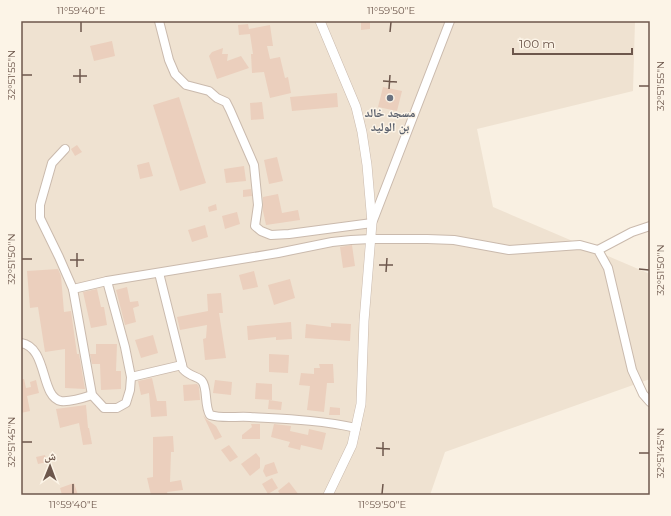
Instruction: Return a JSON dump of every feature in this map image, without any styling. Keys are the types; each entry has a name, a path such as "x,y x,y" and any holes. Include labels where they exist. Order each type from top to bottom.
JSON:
{"street":[{"path":"159,21 169,60 175,74 186,85 209,91 217,98 226,102 230,110 254,165 258,205 255,226 261,231 271,234 289,234 372,223"},
{"path":"320,21 356,107 362,132 367,166 372,223 364,321 361,404 352,445 328,495"},
{"path":"372,223 450,21"},
{"path":"65,149 52,163 40,206 40,218 73,289 92,395 104,408 117,408 126,403 130,390 130,377 125,347 107,282"},
{"path":"73,289 332,242 371,239 454,240 509,250 580,245 598,250 632,232 650,226"},
{"path":"598,250 608,268 632,370 643,394 650,402"},
{"path":"159,273 182,365 190,376 202,380 205,387 207,410 210,415 218,418 239,416 294,419 338,424 356,428"},
{"path":"21,343 32,346 51,393 56,398 65,401 92,395"},
{"path":"130,377 182,365"}],"shaded area":[{"path":"21,21 635,21 633,91 477,129 493,207 650,274 650,379 445,452 430,495 21,495"}],"building":[{"path":"361,21 370,21 370,29 361,30"},
{"path":"248,24 249,29 270,25 273,46 267,46 270,59 280,57 285,78 288,77 291,93 270,98 264,72 252,73 251,54 253,54 250,34 239,35 238,25"},
{"path":"112,41 115,56 94,61 90,46"},
{"path":"223,48 222,54 228,54 227,61 241,56 249,68 217,79 209,56 212,52"},
{"path":"383,87 402,91 397,111 378,107"},
{"path":"337,93 338,107 292,111 290,97"},
{"path":"179,97 206,183 180,191 153,105"},
{"path":"262,102 264,119 251,120 250,103"},
{"path":"77,145 82,152 75,156 71,149"},
{"path":"277,157 283,181 269,184 264,160"},
{"path":"149,162 153,176 140,179 137,165"},
{"path":"244,166 246,181 226,183 224,169"},
{"path":"251,189 252,196 243,197 243,190"},
{"path":"278,194 282,213 298,210 300,220 266,225 263,211 263,197"},
{"path":"216,204 217,210 209,212 208,207"},
{"path":"237,212 240,224 225,229 222,216"},
{"path":"205,225 208,237 192,242 188,230"},
{"path":"352,245 355,266 343,268 340,247"},
{"path":"58,269 61,276 64,312 71,311 77,354 79,354 85,389 65,388 65,349 45,352 38,307 30,308 27,271"},
{"path":"254,271 258,287 243,290 239,275"},
{"path":"290,279 295,298 274,305 268,285"},
{"path":"127,287 130,302 138,301 139,306 133,308 136,322 125,325 116,290"},
{"path":"97,289 101,307 104,307 107,325 91,328 83,292"},
{"path":"221,293 223,313 219,313 226,358 205,360 203,339 206,338 207,325 180,330 177,317 208,311 207,294"},
{"path":"291,322 292,339 276,340 276,337 248,340 247,326"},
{"path":"331,323 351,324 350,341 305,338 306,324 331,327"},
{"path":"153,335 158,353 141,358 135,340"},
{"path":"96,344 117,344 116,371 121,371 121,389 101,390 100,364 92,364 90,354 96,354"},
{"path":"269,354 289,355 288,373 269,372"},
{"path":"319,364 333,364 334,383 327,383 324,412 307,410 310,386 299,385 301,373 314,374 314,368 320,368"},
{"path":"152,378 157,401 166,401 167,416 151,417 149,393 141,395 138,381"},
{"path":"21,379 24,379 26,388 31,387 30,382 36,380 39,393 27,396 30,411 21,413"},
{"path":"215,380 232,382 231,395 213,393"},
{"path":"256,383 272,384 272,400 255,399"},
{"path":"197,384 199,387 200,400 184,401 183,385"},
{"path":"269,400 282,402 281,410 268,409"},
{"path":"86,405 88,428 92,444 83,445 79,423 60,428 56,409"},
{"path":"330,407 340,408 340,415 329,415"},
{"path":"203,415 216,426 222,437 215,440"},
{"path":"251,424 260,424 260,439 242,439 242,435 252,427"},
{"path":"274,424 291,426 290,431 308,435 309,429 326,433 322,450 301,445 300,450 288,447 290,442 271,437"},
{"path":"173,436 174,452 171,452 170,482 181,480 183,490 167,492 168,495 151,495 147,478 153,477 153,437"},
{"path":"229,445 238,457 230,462 221,450"},
{"path":"256,453 260,458 260,468 250,476 241,464"},
{"path":"45,455 47,462 38,464 36,457"},
{"path":"274,462 278,473 266,477 263,471 265,465"},
{"path":"272,478 278,488 268,494 262,484"},
{"path":"289,482 299,495 281,495 278,491"},
{"path":"74,483 78,495 62,495 60,488"}],"place":[{"name":"مسجد خالد بن الوليد","path":"390,98"}]}
